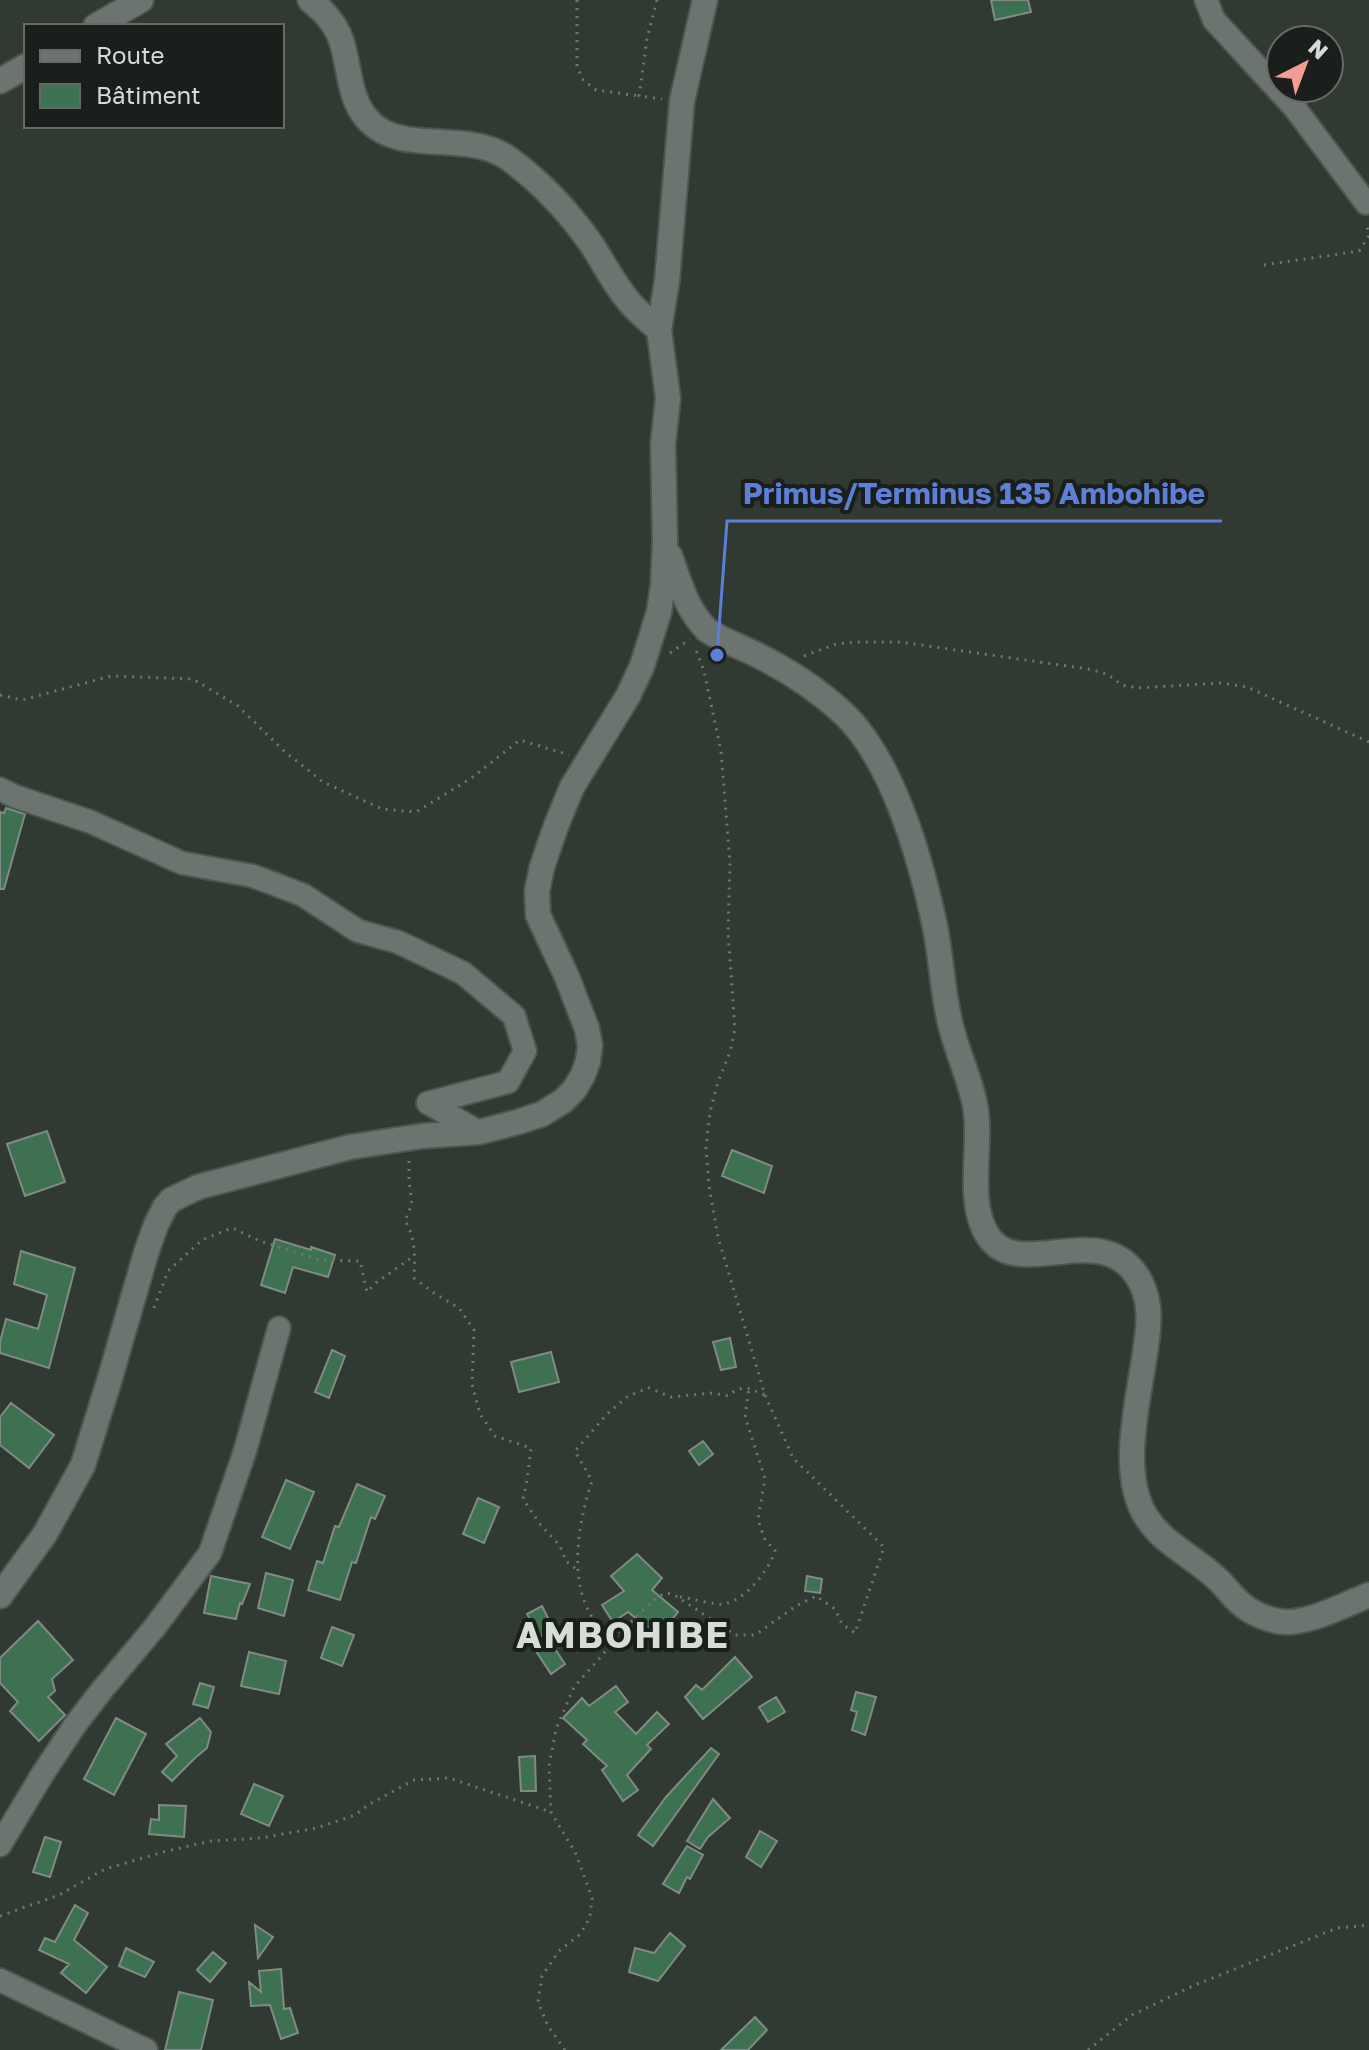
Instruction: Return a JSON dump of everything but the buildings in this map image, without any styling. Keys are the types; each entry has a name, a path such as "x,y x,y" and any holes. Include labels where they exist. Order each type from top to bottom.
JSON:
{"street":[{"path":"99,24 141,0"},
{"path":"310,0 329,17 342,41 353,90 368,121 382,132 397,138 474,144 506,157 554,196 631,304 659,330"},
{"path":"0,1596 45,1534 83,1465 146,1253 165,1207 178,1196 198,1187 350,1147 422,1136 479,1132 542,1114 574,1090 588,1061 590,1045 587,1029 538,915 536,900 542,867 572,787 628,696 642,666 659,612 665,542 663,444 668,398 659,330 667,281 682,101 705,0"},
{"path":"1206,0 1214,20 1294,107 1366,203"},
{"path":"0,81 24,67"},
{"path":"665,542 687,605 698,620 714,635 767,660 820,693 846,716 869,743 886,774 935,922 949,1018 976,1111 977,1202 987,1235 1005,1250 1019,1253 1077,1249 1112,1254 1123,1260 1139,1279 1149,1309 1132,1455 1137,1496 1148,1520 1180,1552 1219,1580 1240,1604 1276,1621 1289,1622 1311,1617 1369,1595"},
{"path":"0,789 91,822 182,863 253,876 303,895 358,931 398,942 463,973 514,1016 525,1051 508,1082 428,1103 479,1132"},
{"path":"0,1845 75,1725 155,1627 210,1553 245,1451 279,1328"},
{"path":"0,1980 146,2050"}],"path":[{"path":"577,0 577,65 582,79 596,90 682,101"},
{"path":"639,96 647,39 657,0"},
{"path":"1264,265 1359,251 1368,237 1366,203"},
{"path":"667,654 692,638 704,671 721,751 730,863 728,932 735,1029 710,1112 706,1148 718,1237 765,1395 793,1458 884,1547 855,1633 842,1624 835,1609 816,1596 755,1635 735,1635 676,1597"},
{"path":"801,657 836,644 900,642 1088,669 1107,674 1122,685 1138,688 1220,683 1247,687 1369,742"},
{"path":"0,695 22,700 111,676 193,679 238,706 284,751 323,782 382,809 416,812 470,779 520,740 588,761"},
{"path":"422,1136 408,1163 412,1204 405,1221 411,1230 414,1278 459,1308 474,1330 472,1384 480,1414 495,1436 531,1448 523,1499 560,1546 566,1561 576,1569"},
{"path":"150,1316 168,1271 202,1240 232,1228 260,1241 320,1260 360,1261 367,1292 414,1256"},
{"path":"565,2050 548,2026 538,2002 542,1976 559,1951 586,1925 592,1898 576,1854 551,1812 549,1766 556,1729 574,1687 612,1644 608,1644 584,1603 576,1569 585,1503 592,1481 575,1451 607,1414 628,1396 649,1388 671,1397 713,1393 728,1396 738,1389 749,1387 765,1395"},
{"path":"608,1644 665,1593 724,1604 745,1594 773,1560 775,1550 765,1540 758,1520 765,1478 745,1417 749,1387"},
{"path":"0,1916 59,1895 105,1869 152,1855 211,1841 261,1838 317,1828 355,1815 414,1780 449,1778 551,1812"},
{"path":"1088,2050 1132,2015 1195,1985 1337,1928 1369,1925"}],"place":[{"name":"Primus/Terminus 135 Ambohibe","path":"717,655"}],"district":[{"name":"AMBOHIBE","path":"623,1635"}]}
